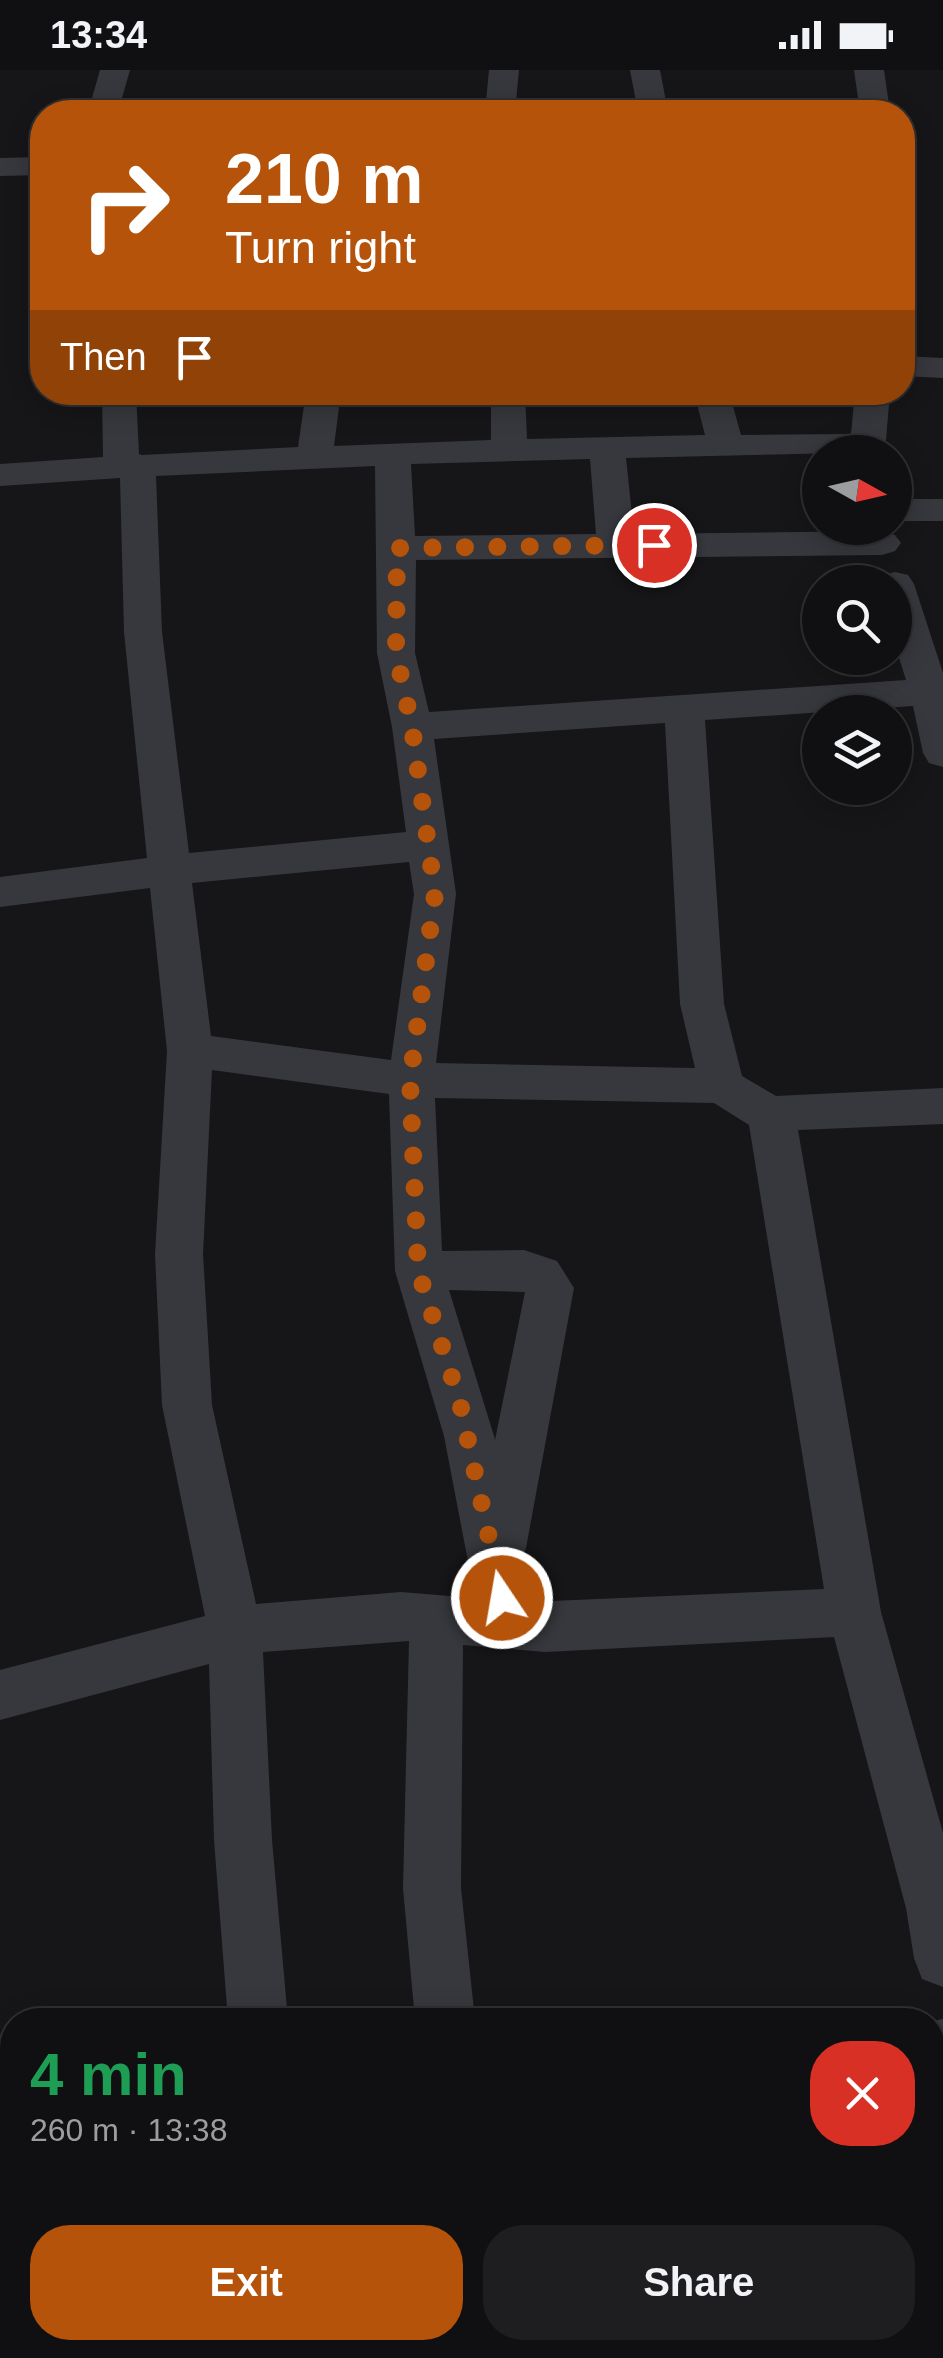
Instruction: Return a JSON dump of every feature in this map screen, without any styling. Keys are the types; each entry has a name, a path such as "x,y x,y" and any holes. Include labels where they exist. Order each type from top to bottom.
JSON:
{"street":[{"path":"106,100 115,70"},
{"path":"501,100 504,70"},
{"path":"645,70 651,100"},
{"path":"869,70 873,100"},
{"path":"0,167 30,166"},
{"path":"915,367 943,368"},
{"path":"120,405 130,466 167,872 190,1051 179,1254 187,1404 235,1630 244,1840 257,2008"},
{"path":"314,458 322,405"},
{"path":"508,405 509,450"},
{"path":"715,405 726,445"},
{"path":"869,435 872,405"},
{"path":"0,475 392,454 726,445 802,447"},
{"path":"607,449 616,546"},
{"path":"392,454 397,548 396,653 412,727 435,894 410,1080 418,1270 460,1403 507,1624"},
{"path":"912,519 943,510"},
{"path":"397,548 616,546 802,533"},
{"path":"912,628 936,691 943,753"},
{"path":"412,727 936,691"},
{"path":"684,710 702,1004 722,1086"},
{"path":"0,892 430,845"},
{"path":"190,1051 291,1061 410,1080 722,1086 769,1114 943,1106"},
{"path":"769,1114 854,1612 936,1908 943,1958"},
{"path":"418,1270 524,1270 540,1274 550,1288 496,1571"},
{"path":"0,1696 182,1649 235,1630 400,1616 545,1628 854,1612"},
{"path":"436,1617 432,1888 443,2008"}],"route":[{"path":"502,1598 469,1436 418,1270 410,1080 424,950 435,894 412,727 396,653 397,548 654,545"}]}
